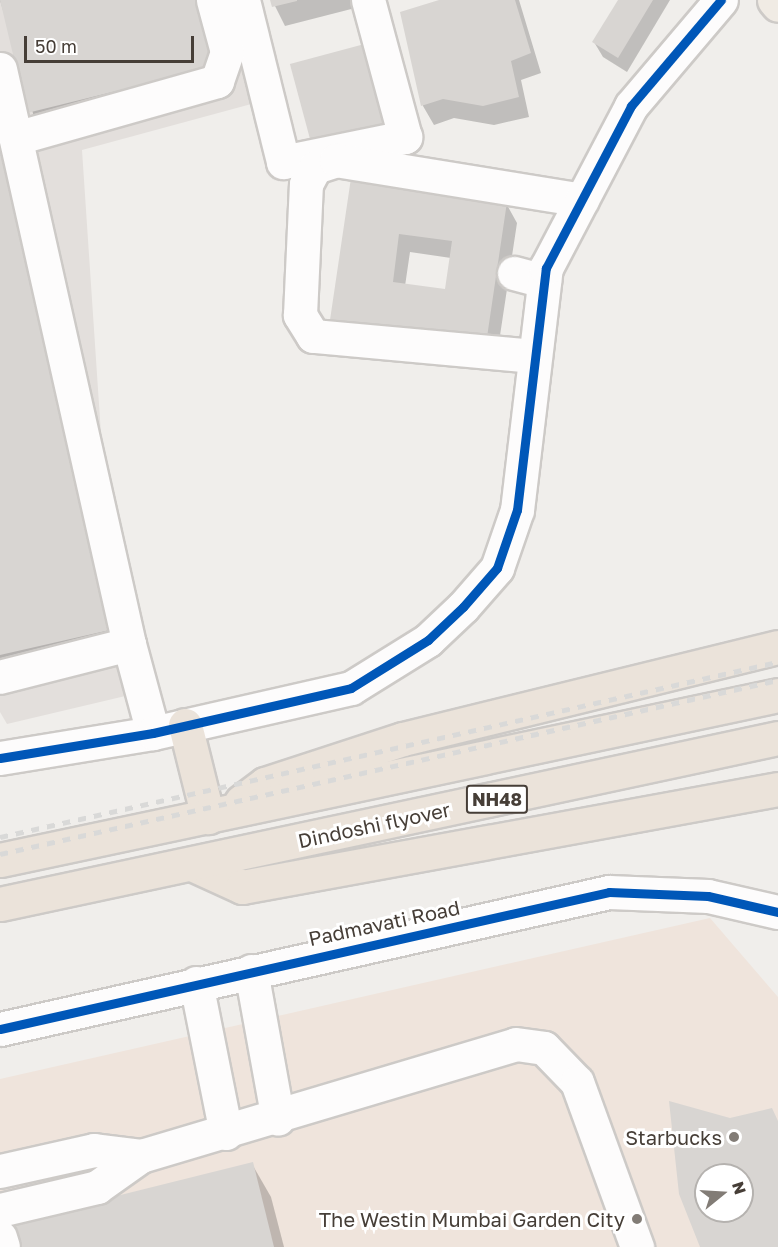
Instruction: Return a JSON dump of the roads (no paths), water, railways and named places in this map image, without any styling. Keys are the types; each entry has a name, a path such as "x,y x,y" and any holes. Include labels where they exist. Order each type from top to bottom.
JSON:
{"highway":[{"path":"185,725 225,814 265,784 403,740 778,647"},
{"name":"Dindoshi flyover","path":"225,814 778,694"},
{"name":"Dindoshi flyover","path":"205,862 778,738"},
{"path":"205,862 243,887 778,789"},
{"name":"NH48","path":"0,860 225,814"},
{"name":"NH48","path":"0,904 205,862"}],"main road":[{"path":"774,0 778,5"}],"street":[{"path":"16,138 217,81 227,52 213,0"},
{"path":"243,0 283,162 405,137 368,0"},
{"path":"0,757 153,733 351,688 428,640 463,607 497,568 517,510 534,356 529,277 582,200 631,106 720,0"},
{"path":"0,69 129,644 153,733"},
{"path":"534,356 313,336 300,315 306,184 315,167 336,160 582,200"},
{"path":"0,677 129,644"},
{"name":"Padmavati Road","path":"0,1029 196,983 609,892 708,896 778,912"},
{"path":"251,971 278,1119"},
{"path":"196,983 226,1133"},
{"path":"0,1210 97,1188 141,1156 278,1119 516,1044 544,1048 577,1082 637,1247"},
{"path":"0,1171 94,1150 141,1156"},
{"path":"0,1237 3,1247"}],"railway":[{"path":"0,837 778,662"},
{"path":"0,854 778,680"}],"place":[{"name":"Starbucks","path":"734,1137"},
{"name":"The Westin Mumbai Garden City","path":"637,1219"}]}
